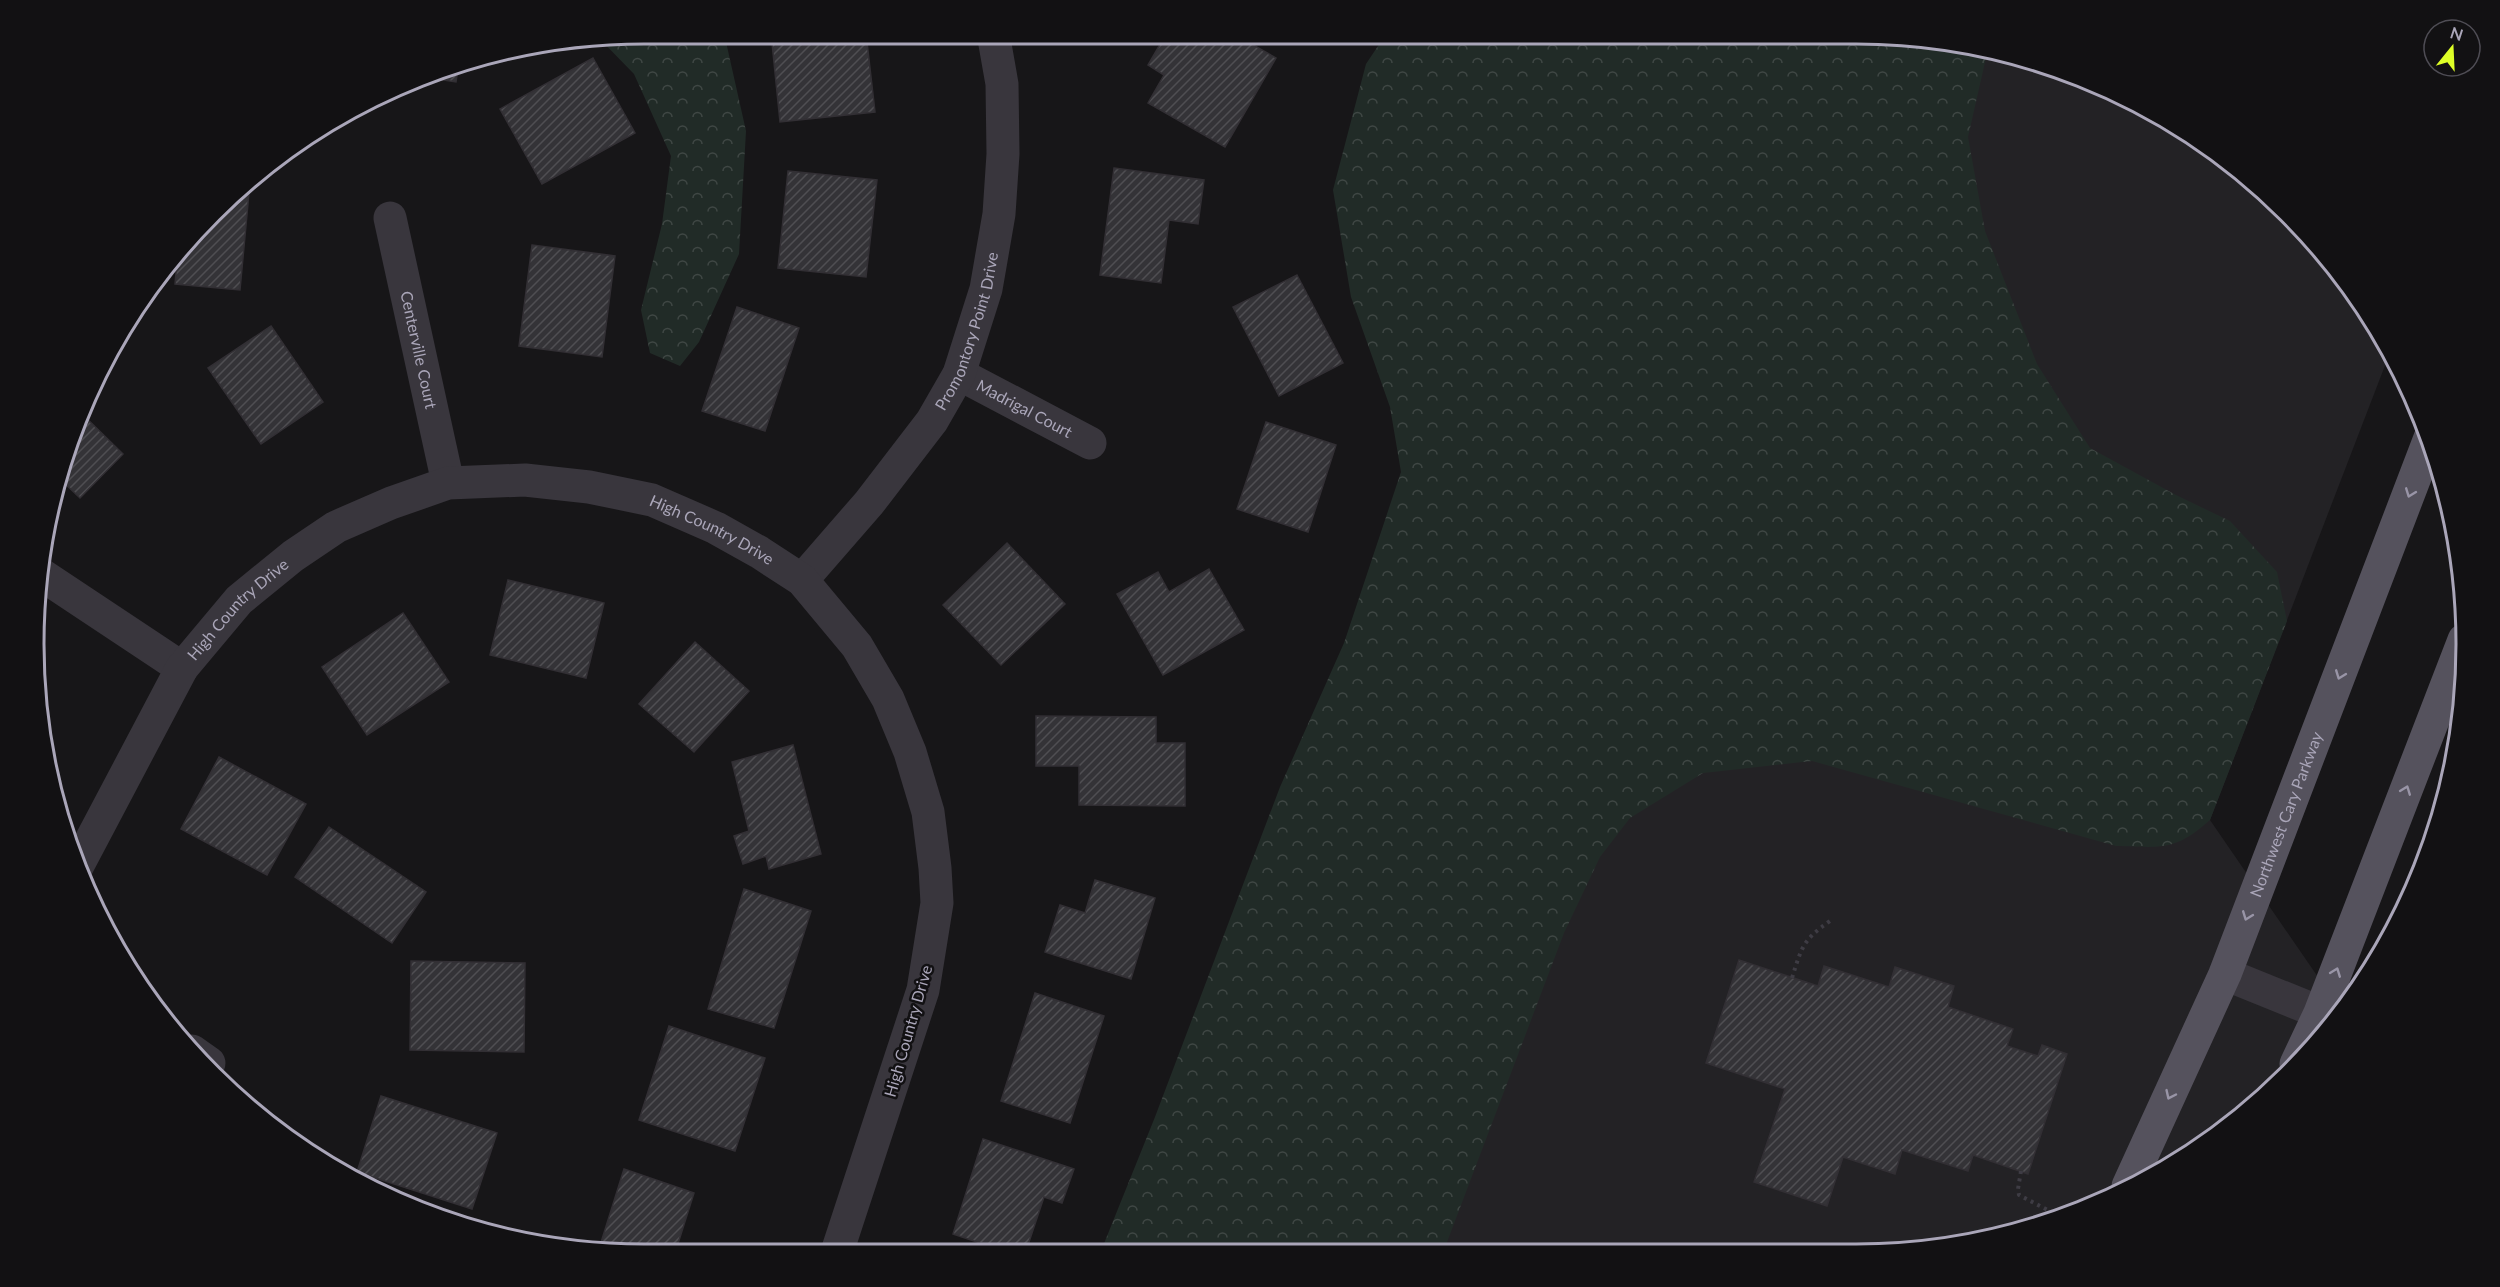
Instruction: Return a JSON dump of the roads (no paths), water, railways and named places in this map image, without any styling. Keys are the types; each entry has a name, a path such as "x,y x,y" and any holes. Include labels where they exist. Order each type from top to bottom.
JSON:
{"main road":[{"name":"Northwest Cary Parkway","path":"2133,1176 2225,974 2425,451"},
{"path":"2327,1016 2456,663"}],"street":[{"name":"Promontory Point Drive","path":"802,580 883,485 932,421 959,374 986,289 999,214 1003,154 1002,84 995,44"},
{"name":"Centerville Court","path":"390,218 448,483"},
{"name":"Madrigal Court","path":"959,374 1090,443"},
{"name":"High Country Drive","path":"83,856 182,668 239,600 293,556 336,527 391,503 448,483 525,480 589,487 652,500 716,528 802,580 857,646 888,699 910,752 928,812 937,903 923,990 840,1244"},
{"path":"48,579 182,668"},
{"path":"2225,974 2327,1016"}]}
